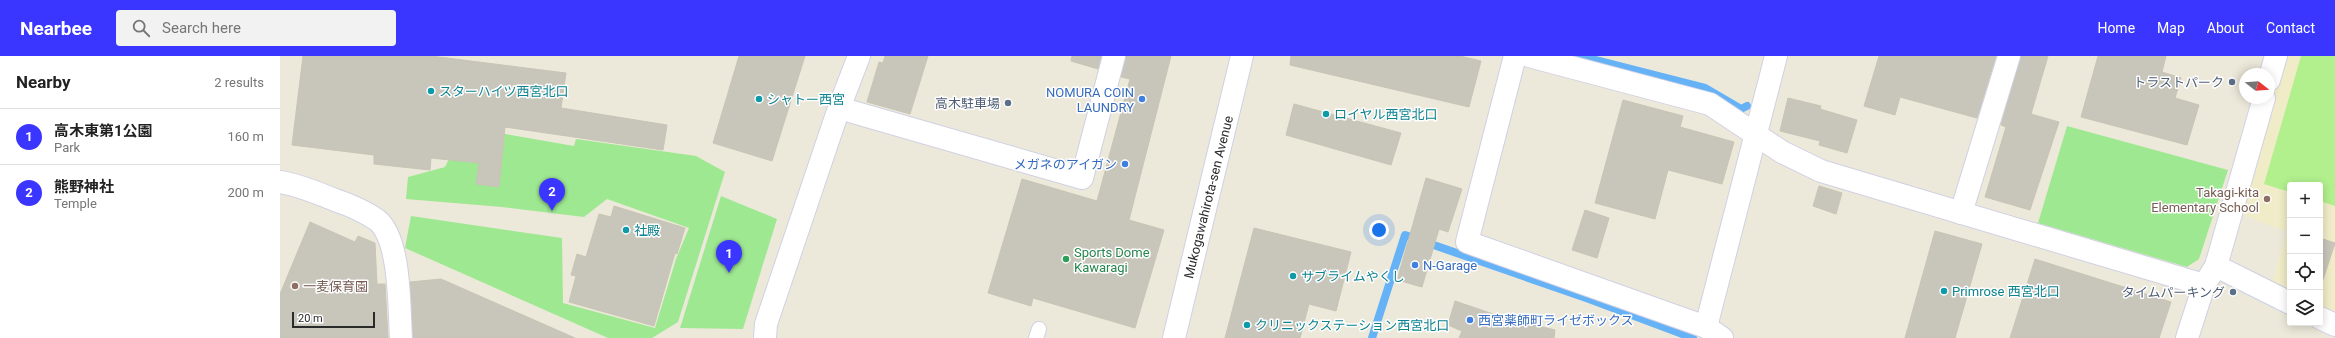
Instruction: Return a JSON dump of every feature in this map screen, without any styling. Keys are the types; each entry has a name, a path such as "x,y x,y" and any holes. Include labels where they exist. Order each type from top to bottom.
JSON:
{"street":[{"path":"765,338 766,324 839,108 859,56"},
{"path":"839,108 1082,178 1114,56"},
{"name":"Mukogawahirota-sen Avenue","path":"1174,338 1242,56"},
{"path":"1515,56 1467,242 1714,333 1756,134 1776,56"},
{"path":"1529,56 1710,104 1782,152 1821,171 2204,285"},
{"path":"1961,213 2009,56"},
{"path":"2272,68 2276,56"},
{"path":"2187,338 2204,285 2216,266 2262,104"},
{"path":"280,182 295,184 355,207 378,221 392,246 397,269 401,338"},
{"path":"2216,266 2287,301"},
{"path":"2323,319 2335,325"}],"shaded area":[{"name":"Takagi-kita Elementary School","path":"2283,56 2335,56 2335,316 2323,310 2323,182 2287,182 2287,232 2241,214 2270,104 2275,104 2275,86"},
{"name":"Takagi-kita Elementary School","path":"2287,232 2287,294 2271,286"}],"green space":[{"path":"2301,56 2335,56 2335,206 2323,202 2323,182 2287,182 2287,191 2264,184"},
{"path":"2067,126 2228,170 2199,259 2187,267 2038,223"},
{"path":"465,127 574,146 576,139 696,156 725,172 678,322 652,338 608,338 405,248 411,216 562,238 563,303 655,328 676,259 689,228 607,199 584,217 502,207 406,199 408,177 445,167"},
{"path":"721,196 777,219 743,329 680,328"}],"building":[{"name":"スターハイツ西宮北口","path":"303,56 431,56 566,73 561,108 667,125 663,150 505,127 499,187 476,184 479,163 431,158 430,170 374,164 374,155 292,145"},
{"name":"シャトー西宮","path":"739,56 805,56 772,161 713,143"},
{"path":"885,56 928,56 910,114 867,102 879,62 883,63"},
{"path":"1072,56 1101,56 1098,69 1071,61"},
{"path":"1126,56 1171,56 1129,220 1164,230 1135,328 1033,298 1031,306 988,293 1022,179 1097,201 1130,79 1121,77"},
{"path":"1291,56 1460,56 1481,61 1469,107 1290,65"},
{"path":"1879,56 1996,56 1977,118 1900,97 1895,115 1864,106"},
{"path":"2021,56 2048,56 2031,114 2059,122 2030,210 1985,197 2006,127 2001,125"},
{"path":"2098,56 2166,56 2162,72 2181,78 2175,98 2199,105 2187,145 2081,117"},
{"path":"1788,98 1821,106 1820,109 1857,120 1847,153 1819,145 1820,141 1780,131"},
{"path":"1623,100 1683,116 1680,127 1734,142 1722,184 1668,170 1655,219 1595,203"},
{"path":"1294,104 1401,133 1391,165 1286,135"},
{"path":"1426,178 1462,189 1448,232 1439,229 1422,287 1397,280"},
{"path":"1819,186 1842,193 1836,214 1813,206"},
{"path":"614,206 685,228 677,254 675,253 654,326 569,302 576,276 571,275 577,254 586,257 599,214 611,217"},
{"path":"1585,210 1609,218 1597,258 1572,250"},
{"path":"310,222 355,242 358,236 375,243 377,284 385,284 388,338 280,338 280,294"},
{"name":"サブライムやくし","path":"1254,228 1351,252 1336,311 1309,304 1300,338 1225,338"},
{"name":"Primrose 西宮北口","path":"1935,231 1982,244 1955,338 1905,338"},
{"path":"2323,239 2335,243 2323,280"},
{"path":"2035,259 2171,302 2159,338 2010,338"},
{"path":"441,279 575,338 413,338 410,282"},
{"path":"1455,301 1499,316 1555,330 1554,338 1459,338 1462,331 1448,325"}],"waterway":[{"path":"1580,56 1705,88 1741,109 1747,106"},
{"path":"1372,338 1405,235 1589,299 1693,338"}],"place":[{"name":"トラストパーク","path":"2232,82"},
{"name":"スターハイツ西宮北口","path":"431,91"},
{"name":"シャトー西宮","path":"759,99"},
{"name":"NOMURA COIN LAUNDRY","path":"1142,99"},
{"name":"高木駐車場","path":"1008,103"},
{"name":"ロイヤル西宮北口","path":"1326,114"},
{"name":"メガネのアイガン","path":"1125,164"},
{"name":"Takagi-kita Elementary School","path":"2267,199"},
{"name":"熊野神社","path":"552,211"},
{"name":"社殿","path":"626,230"},
{"name":"Sports Dome Kawaragi","path":"1066,259"},
{"name":"N-Garage","path":"1415,265"},
{"name":"高木東第1公園","path":"729,273"},
{"name":"サブライムやくし","path":"1293,276"},
{"name":"一麦保育園","path":"295,286"},
{"name":"Primrose 西宮北口","path":"1944,291"},
{"name":"タイムパーキング","path":"2233,292"},
{"name":"西宮薬師町ライゼボックス","path":"1470,320"},
{"name":"クリニックステーション西宮北口","path":"1247,325"}]}
